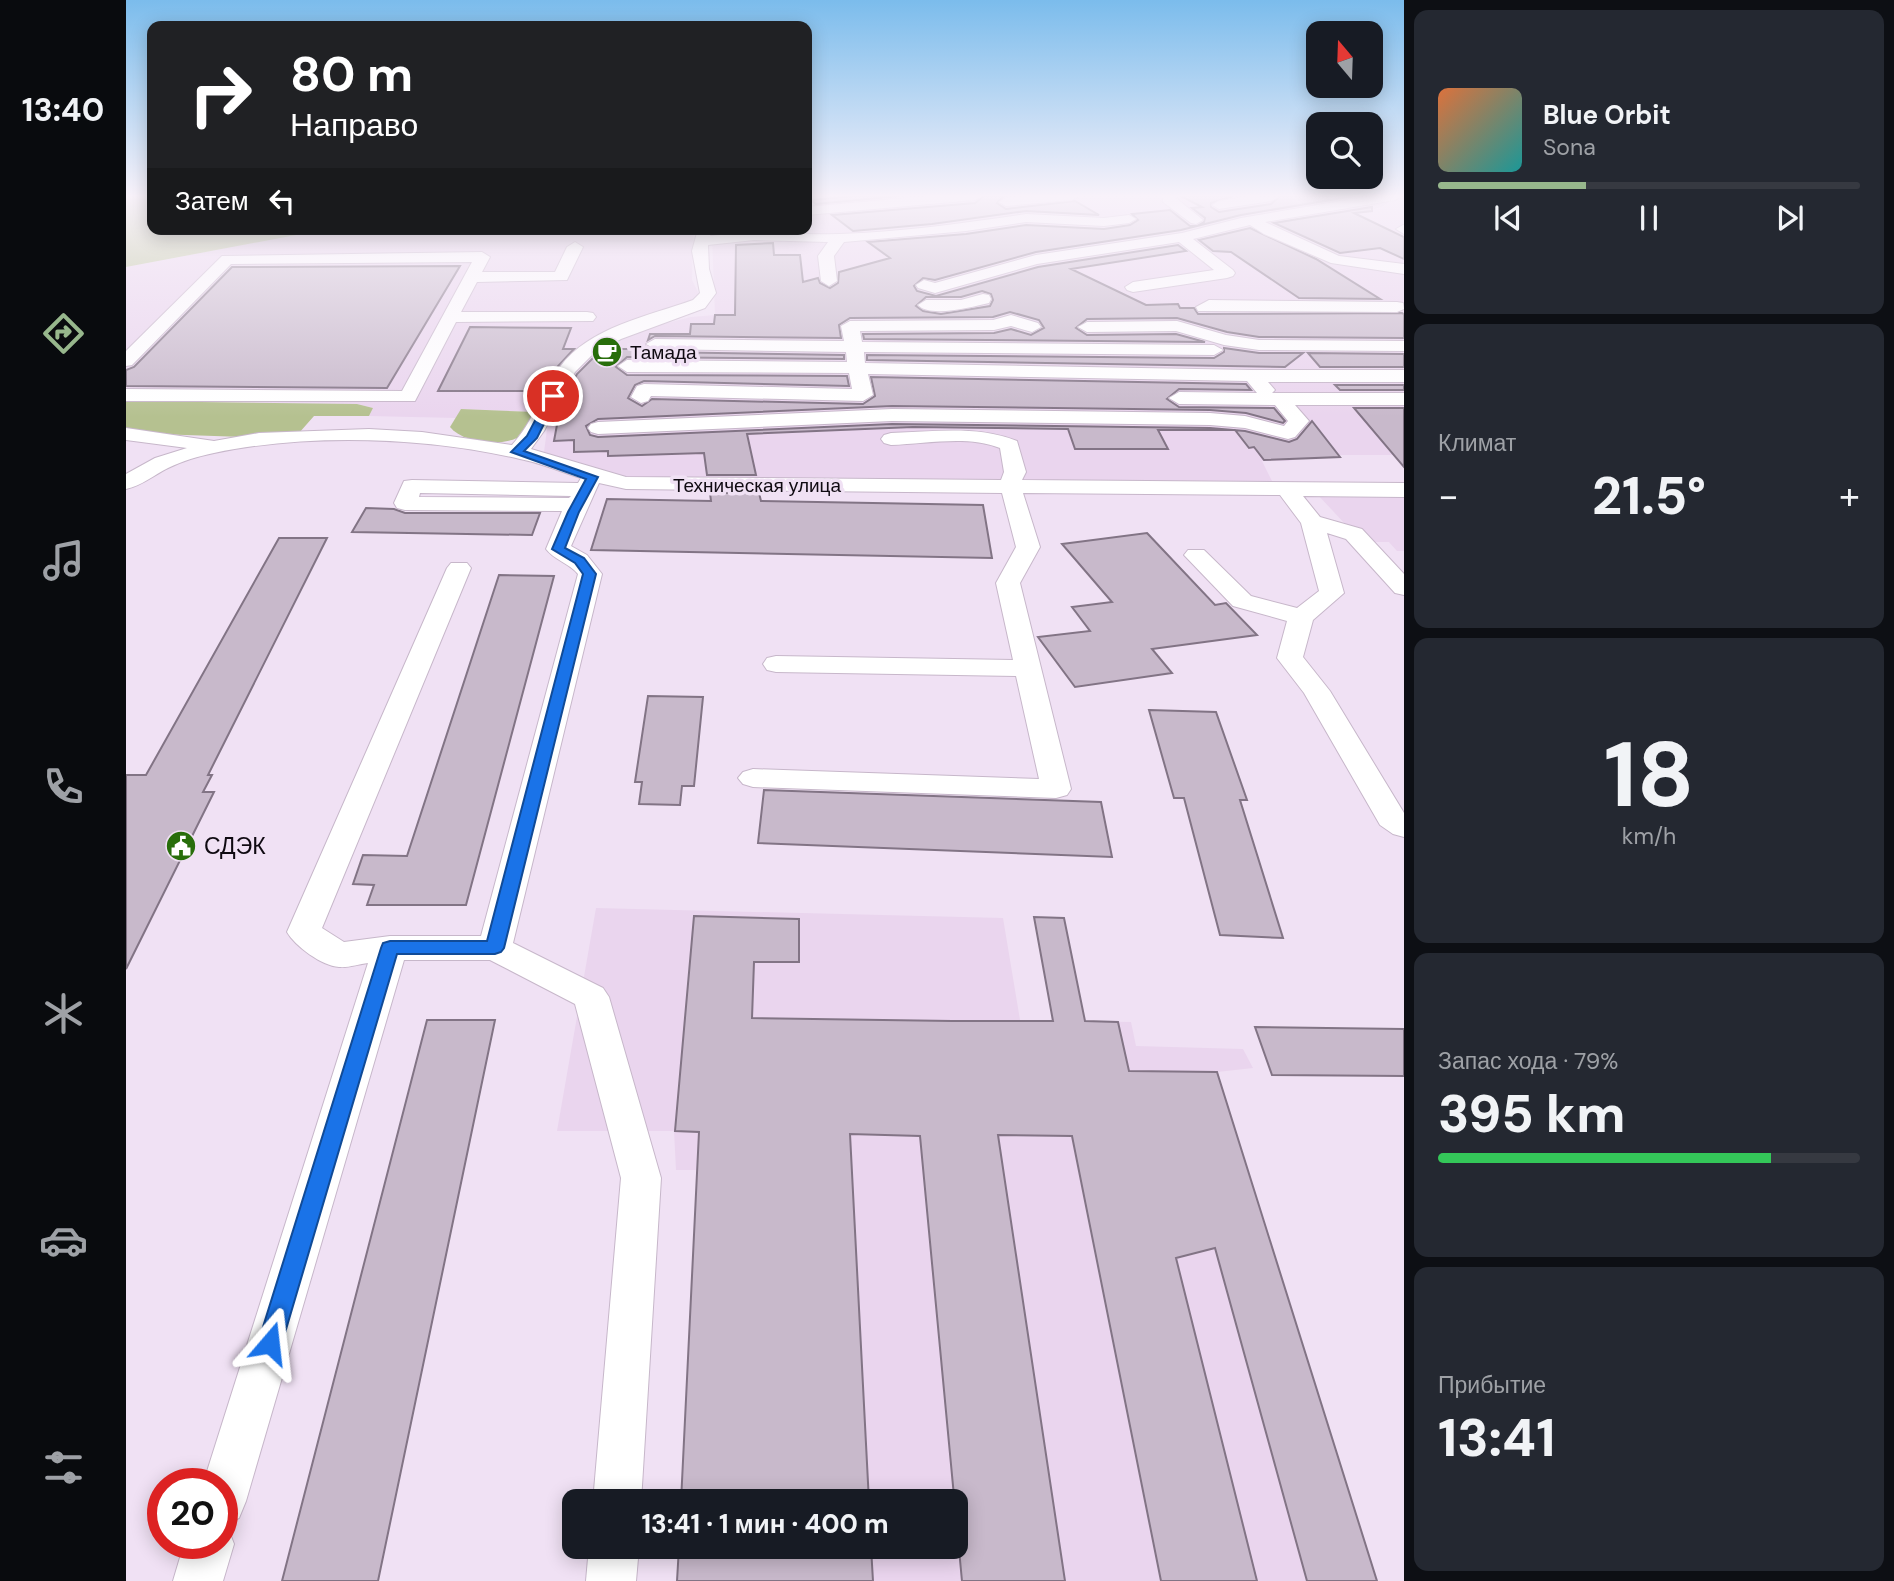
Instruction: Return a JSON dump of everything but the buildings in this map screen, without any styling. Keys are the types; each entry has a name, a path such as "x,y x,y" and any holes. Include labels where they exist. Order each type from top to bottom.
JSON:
{"street":[{"path":"126,360 216,270"},
{"path":"126,395 408,397 475,270"},
{"path":"472,276 561,278 565,270"},
{"path":"517,452 531,438 542,413 574,362 590,346 699,304 708,293 703,281 703,270"},
{"path":"828,270 829,281"},
{"path":"924,285 935,288 1001,270"},
{"path":"1133,287 1227,273 1223,270"},
{"path":"908,305 962,305 983,299"},
{"path":"1204,307 1209,304 1400,306"},
{"path":"640,397 644,390 870,395 857,368 854,347 844,326 842,308"},
{"path":"450,317 587,317"},
{"path":"844,326 994,325 1011,320 1032,327"},
{"path":"1087,327 1177,326 1224,340 1259,345 1404,345"},
{"path":"655,344 1214,350"},
{"path":"627,366 1404,376"},
{"path":"598,428 933,416 1210,419 1245,422 1289,433 1299,421 1280,399 1269,395 1252,376"},
{"path":"367,435 395,397"},
{"path":"1155,398 1404,400"},
{"path":"126,434 203,442 208,447"},
{"name":"Техническая улица","path":"126,483 146,468 208,447 320,435 367,435 455,441 517,452 586,491 626,483 1010,484 1404,490"},
{"path":"753,778 1056,789 1008,583 1028,547 1010,484 1015,471 1010,445 1002,440 968,438 891,439"},
{"path":"126,455 168,459"},
{"path":"412,486 586,491 405,503 412,486"},
{"path":"1286,489 1312,522 1332,593 1301,617 1290,658 1316,691 1391,818 1404,827"},
{"path":"495,948 590,574 579,560 558,549 586,491"},
{"path":"1312,522 1354,534 1404,588"},
{"path":"1196,555 1242,601 1301,617"},
{"path":"459,568 304,932 339,955 390,948 495,948 591,997 641,1178 618,1489"},
{"path":"776,664 1028,668"},
{"path":"232,1468 390,948"},
{"path":"198,1581 205,1559"},
{"path":"611,1581 613,1559"}],"shaded area":[{"path":"126,270 692,270 692,280 699,294 692,303 583,347 536,412 462,409 456,418 369,416 373,408 357,404 126,401"},
{"path":"713,270 1404,270 1404,455 1311,455 1289,461 1262,461 1273,483 637,478 612,476 544,452 549,414 580,363 593,348 647,328 691,317 715,315"},
{"path":"1318,495 1404,495 1404,551 1397,551 1389,542 1362,542"},
{"path":"596,908 1003,918 1020,1020 1131,1022 1136,1046 1243,1049 1253,1068 1217,1072 1377,1581 677,1581 678,1559 968,1559 968,1489 682,1489 697,1170 676,1170 674,1131 557,1131"}],"green space":[{"path":"126,401 357,404 373,408 369,416 314,416 299,433 244,437 126,433"},
{"path":"461,409 536,412 517,438 501,442 482,442 464,437 450,427"}],"place":[{"name":"Тамада","path":"607,352"},
{"name":"СДЭК","path":"181,846"}],"route":[{"path":"270,1343 390,948 495,948 590,574 579,560 558,549 573,512 592,477 517,452 531,438 553,396"}]}
